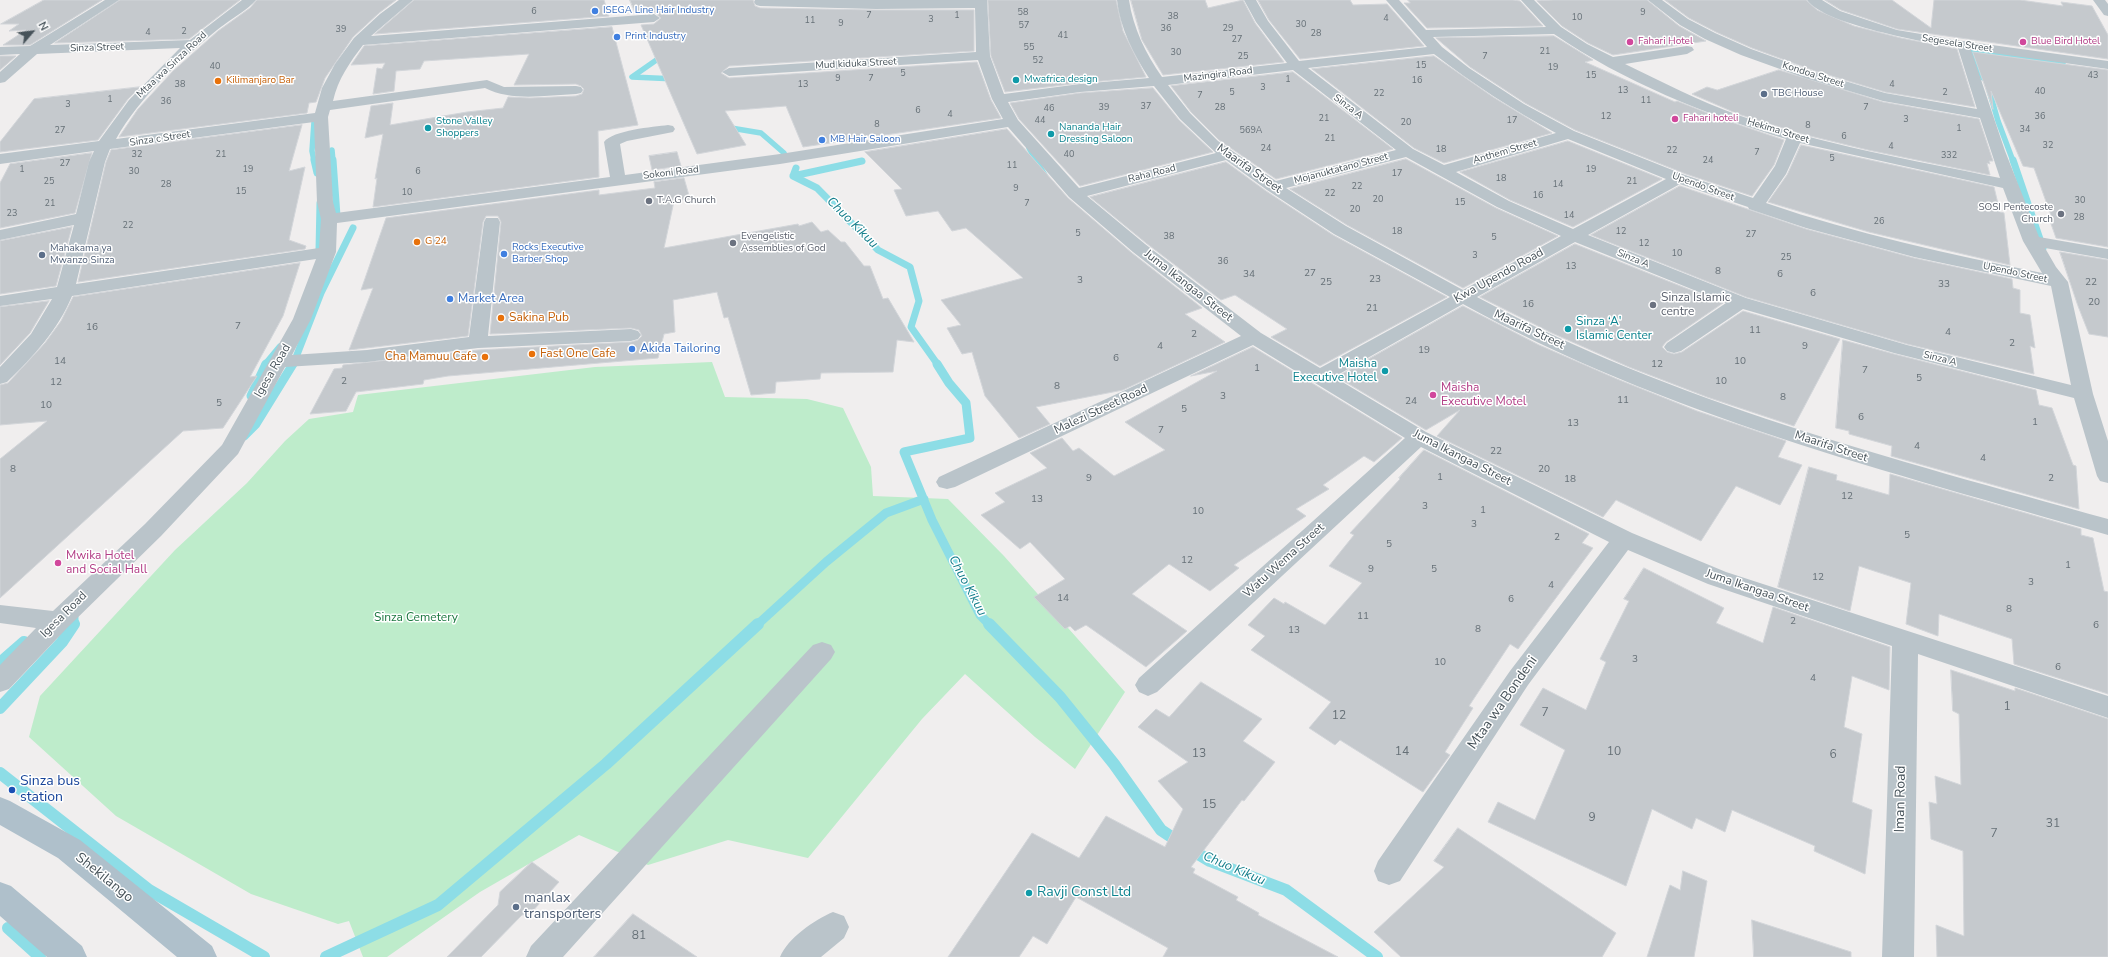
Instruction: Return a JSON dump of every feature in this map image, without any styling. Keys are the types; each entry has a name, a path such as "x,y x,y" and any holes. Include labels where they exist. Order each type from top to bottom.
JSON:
{"main road":[{"name":"Shekilango","path":"0,810 70,849 201,957"},
{"path":"2,900 71,957"}],"street":[{"path":"0,79 33,50 113,0"},
{"name":"Mtaa wa Sinza Road","path":"0,378 37,338 55,313 65,291 93,175 103,147 123,114 146,87 194,44 235,10 250,0"},
{"name":"Igesa Road","path":"0,682 58,620 152,530 230,449 305,314 327,252 329,219 325,202 322,111 332,81 359,40 384,17 407,0"},
{"name":"Maarifa Street","path":"1123,0 1125,16 1143,59 1158,82 1185,116 1213,144 1273,187 1340,230 1522,329 1663,388 1826,447 2108,527"},
{"name":"Sinza A","path":"1250,0 1262,22 1295,65 1408,152 1503,204 1572,235 1740,302 2085,401 2108,413"},
{"name":"Upendo Street","path":"1392,0 1437,50 1464,71 1519,107 1569,134 1679,178 1755,206 1877,243 2059,282"},
{"name":"Hekima Street","path":"1527,0 1557,30 1582,47 1609,62 1726,115 1794,137 1887,159 2011,184"},
{"name":"Kondoa Street","path":"1654,0 1684,22 1710,36 1746,52 1810,75 1883,97 1985,115"},
{"name":"Segesela Street","path":"1814,0 1836,14 1894,33 1963,45 2108,65"},
{"path":"2100,0 2108,12"},
{"path":"760,2 876,5 981,2"},
{"name":"Juma Ikangaa Street","path":"981,2 983,56 999,99 1012,122 1075,194 1150,257 1254,337 1419,437 1624,539 1717,578 2108,708"},
{"path":"359,40 654,18"},
{"path":"1421,34 1557,30"},
{"name":"Sinza Street","path":"0,51 194,44"},
{"path":"1963,45 1997,152 2011,184 2032,241 2048,269 2059,282 2085,401 2108,476"},
{"name":"Mazingira Road","path":"999,99 1080,88 1158,82 1295,65 1437,50"},
{"path":"1609,62 1688,50"},
{"name":"Mud kiduka Street","path":"729,72 983,56"},
{"name":"Sinza c Street","path":"0,160 103,147 487,84 501,91 526,92 576,90"},
{"name":"Sokoni Road","path":"329,219 780,159 1012,122"},
{"path":"618,180 612,142 623,137 668,129"},
{"name":"Anthem Street","path":"1443,171 1569,134"},
{"path":"1755,206 1775,180 1786,162 1794,137"},
{"name":"Mojanuktatano Street","path":"1273,187 1408,152"},
{"name":"Raha Road","path":"1075,194 1228,155"},
{"name":"Kwa Upendo Road","path":"1320,376 1572,235 1679,178"},
{"path":"0,235 83,218"},
{"path":"478,342 492,222"},
{"path":"2032,241 2108,254"},
{"path":"0,301 327,252"},
{"path":"1674,347 1740,302"},
{"path":"278,362 367,356 478,342 631,335"},
{"name":"Malezi Street Road","path":"947,482 1254,337"},
{"name":"Watu Wema Street","path":"1148,685 1419,437"},
{"name":"Mtaa wa Bondeni","path":"1389,871 1519,678 1624,539"},
{"path":"0,614 58,620"},
{"name":"Iman Road","path":"1898,957 1905,641"},
{"path":"542,957 822,652"},
{"path":"796,957 833,927"}],"green space":[{"name":"Sinza Cemetery","path":"712,362 725,397 807,399 843,408 871,467 873,496 948,499 1004,556 1125,692 1075,769 1035,737 965,674 922,719 808,858 728,840 648,865 579,835 480,892 387,957 363,957 349,921 338,924 251,894 116,816 29,737 40,696 175,550 247,483 285,441 309,419 353,412 358,395 595,367"}],"building":[{"path":"44,0 102,0 30,45 3,45 26,30 9,31 19,24 1,24"},
{"path":"120,0 240,0 189,39 55,43"},
{"path":"257,0 396,0 379,13 353,37 325,78 316,102 309,103 307,113 119,137 138,109 173,71 218,31 250,8"},
{"path":"414,0 604,0 609,16 375,34"},
{"path":"630,0 753,0 755,6 760,8 974,10 974,51 729,66 721,73 729,78 977,62 991,100 1001,118 803,147 786,106 725,111 746,145 697,154 641,25 654,24 661,18 654,12 636,14"},
{"path":"988,0 1116,0 1123,31 1146,77 1005,92 991,56"},
{"path":"1131,0 1205,0 1208,8 1243,0 1255,23 1284,62 1163,75 1142,40"},
{"path":"1258,0 1350,0 1353,5 1387,4 1424,46 1300,59 1269,20"},
{"path":"1408,0 1520,1 1543,26 1427,28 1404,3 1410,3"},
{"path":"1647,0 1679,26 1706,41 1613,55 1588,43 1562,26 1537,1"},
{"path":"1665,0 1806,0 1817,10 1854,26 1901,38 1957,49 1975,107 1885,92 1815,71 1752,48 1716,32 1689,18"},
{"path":"1825,0 1892,0 1931,28 1934,0 2020,0 2063,6 2061,2 2092,6 2108,35 2108,59 1897,29 1841,10"},
{"path":"612,27 638,125 598,131 599,177 373,207 377,178 375,179 383,134 365,138 371,106 393,103 390,125 467,112 503,108 508,97 530,98 576,96 582,94 584,89 576,84 514,85 529,54 424,61 420,69 396,71 394,91 373,94 377,68 382,69 385,63 351,65 364,46"},
{"path":"1554,36 1593,60 1585,62 1675,102 1677,101 1725,120 1784,140 1774,165 1752,196 1686,174 1575,130 1525,103 1470,67 1436,38"},
{"path":"1973,52 2108,70 2108,247 2056,238 2050,221 2053,221 2034,168 2023,166 1991,91 1993,109"},
{"path":"0,56 16,56 0,70"},
{"path":"1434,56 1493,97 1552,133 1444,163 1414,148 1312,69"},
{"path":"1779,70 1883,102 1979,119 1993,161 1989,161 1990,164 1987,163 1990,175 1868,150 1802,134 1738,114 1692,94 1707,87 1717,90"},
{"path":"1293,72 1393,149 1276,179 1219,140 1191,112 1171,86"},
{"path":"140,87 128,99 98,140 0,152 0,142 34,99"},
{"path":"1153,88 1179,120 1213,152 1080,186 1019,119 1010,103 1080,93"},
{"path":"302,125 289,171 305,167 289,240 306,246 305,249 78,282 106,162 111,150"},
{"path":"1007,129 1068,198 1132,253 1202,308 1185,314 1225,342 1123,390 1036,407 1050,424 1019,438 985,396 972,352 962,354 947,328 961,325 941,300 1023,278 966,228 952,231 938,211 906,216 894,190 902,189 865,152"},
{"path":"1568,141 1662,179 1573,227 1510,200 1460,172"},
{"path":"1801,145 1994,187 2000,212 2004,213 2010,265 1869,232 1768,202 1787,175"},
{"path":"677,152 681,166 652,170 649,156"},
{"path":"92,153 75,213 0,228 0,183 10,164"},
{"path":"1406,159 1496,208 1558,236 1463,288 1347,225 1290,189"},
{"path":"1226,162 1266,191 1333,235 1447,297 1320,366 1271,337 1287,329 1235,295 1221,300 1146,243 1090,197"},
{"path":"684,178 690,199 674,201 664,248 798,224 799,226 812,222 821,232 828,230 841,242 845,242 864,266 870,266 883,299 888,298 914,342 897,340 893,372 821,373 820,379 776,382 775,393 751,395 728,317 724,318 717,292 673,300 675,332 664,334 658,358 448,376 424,380 423,384 356,392 346,411 310,414 334,369 342,368 343,365 478,350 631,342 638,340 642,336 639,330 631,328 490,334 501,222 498,216 486,216 483,222 468,336 349,350 373,288 361,290 386,218 599,190 599,195 655,188 654,182"},
{"path":"1680,186 1806,229 1914,258 2012,279 2013,288 2020,290 2020,313 2030,315 2035,348 2030,346 2034,374 1907,344 1746,297 1591,235"},
{"path":"72,227 56,286 0,294 0,241"},
{"path":"1575,244 1723,303 1666,342 1662,347 1667,352 1674,354 1682,352 1743,311 1840,339 1794,426 1707,397 1629,367 1552,333 1480,297"},
{"path":"2060,252 2108,260 2108,337 2089,334"},
{"path":"300,263 283,316 250,377 257,376 223,428 183,431 0,598 0,459 47,421 0,425 0,385 8,383 45,343 61,321 73,297"},
{"path":"49,301 30,333 0,365 0,307"},
{"path":"1463,306 1539,345 1617,379 1697,411 1786,441 1778,457 1802,465 1780,505 1736,486 1701,541 1616,500 1603,517 1437,436 1460,410 1426,430 1337,377"},
{"path":"1843,340 2036,390 2039,405 2052,408 2073,465 2076,466 2079,509 1891,456 1892,446 1849,434 1849,431 1836,428"},
{"path":"1253,347 1402,438 1374,462 1364,456 1323,485 1329,489 1296,509 1306,516 1234,565 1239,568 1210,591 1169,564 1132,594 1187,631 1146,667 1086,625 1075,631 1070,626 1065,629 1034,597 1065,579 1030,542 1020,549 981,515 1005,502 995,493 1047,468 1030,453 1062,438 1073,451 1079,448 1114,476 1165,450 1125,422 1217,371 1191,376"},
{"path":"1424,450 1589,534 1582,543 1593,548 1518,649 1510,644 1469,706 1473,708 1445,752 1450,755 1423,792 1340,740 1335,745 1309,728 1331,702 1251,650 1265,636 1248,625 1274,598 1284,604 1285,602 1325,625 1362,583 1329,566 1354,535 1350,533 1400,479 1399,478"},
{"path":"1809,467 1837,475 1836,480 1889,495 1890,474 2081,529 2081,535 2093,538 2104,591 2108,592 2108,694 2014,664 2012,639 1939,614 1938,636 1906,624 1911,583 1859,566 1850,611 1778,587"},
{"path":"1644,568 1724,608 1716,623 1763,643 1773,607 1890,647 1889,690 1852,676 1844,727 1862,734 1852,802 1872,810 1865,874 1814,851 1815,846 1732,810 1725,832 1696,818 1692,829 1652,809 1626,886 1488,822 1498,802 1535,820 1565,750 1520,725 1543,688 1586,710 1606,662 1600,659 1629,601 1624,599"},
{"path":"1951,670 2015,691 2015,688 2108,719 2108,957 1937,957 1936,925 1964,936 1963,851 1931,839 1929,802 1937,804 1935,776 1961,785 1959,714 1953,711"},
{"path":"1201,682 1262,719 1243,741 1275,762 1244,801 1242,800 1191,867 1195,869 1193,873 1238,897 1236,900 1259,913 1258,915 1338,957 1163,957 1168,948 1076,897 1047,944 1033,936 1019,957 948,957 1032,833 1079,858 1106,816 1165,847 1183,809 1158,781 1188,762 1138,727 1156,709 1169,717"},
{"path":"1458,828 1616,933 1602,957 1401,957 1374,932 1444,867 1434,861"},
{"name":"manlax transporters","path":"532,862 559,882 530,914 522,915 481,957 447,957 498,905 500,892"},
{"path":"1683,871 1707,881 1694,957 1647,957 1670,885 1680,890"},
{"name":"manlax transporters","path":"633,914 697,957 594,957"},
{"path":"1752,920 1851,952 1851,957 1754,957"}],"waterway":[{"path":"1983,78 1971,51 2063,64"},
{"name":"Chuo Kikuu","path":"665,54 632,77 676,79"},
{"path":"1989,90 1998,121 2013,161"},
{"path":"314,122 312,151 314,161"},
{"name":"Chuo Kikuu","path":"725,127 761,133 784,153"},
{"path":"1029,148 1036,161"},
{"path":"332,150 333,161"},
{"path":"314,160 317,173"},
{"path":"333,160 337,216"},
{"path":"1035,160 1044,175"},
{"path":"2013,160 2043,248"},
{"path":"793,176 862,161"},
{"name":"Chuo Kikuu","path":"793,176 796,168"},
{"name":"Chuo Kikuu","path":"793,176 817,188 878,250 910,267 919,301 911,327 938,365"},
{"path":"319,250 320,203"},
{"path":"293,365 321,293 353,228"},
{"path":"265,365 280,347"},
{"path":"251,396 266,364"},
{"path":"244,436 256,424 293,364"},
{"name":"Chuo Kikuu","path":"923,499 904,452 970,438 966,403 949,383 937,364"},
{"path":"757,625 826,562 886,513 923,499"},
{"name":"Chuo Kikuu","path":"923,499 932,520 980,615 989,624"},
{"path":"74,610 74,624"},
{"path":"0,708 62,642 74,624"},
{"path":"326,957 438,905 606,764 758,624"},
{"name":"Chuo Kikuu","path":"989,624 1060,697 1114,764 1161,830 1179,842"},
{"path":"0,663 24,642"},
{"path":"0,773 149,890 264,957"},
{"name":"Chuo Kikuu","path":"1190,849 1210,861 1286,890 1377,957"},
{"path":"8,928 40,957"}],"place":[{"name":"ISEGA Line Hair Industry","path":"595,11"},
{"name":"Print Industry","path":"617,37"},
{"name":"Fahari Hotel","path":"1630,42"},
{"name":"Blue Bird Hotel","path":"2023,42"},
{"name":"Mwafrica design","path":"1016,80"},
{"name":"Kilimanjaro Bar","path":"218,81"},
{"name":"TBC House","path":"1764,94"},
{"name":"Fahari hoteli","path":"1675,119"},
{"name":"Stone Valley Shoppers","path":"428,128"},
{"name":"Nananda Hair Dressing Saloon","path":"1051,134"},
{"name":"MB Hair Saloon","path":"822,140"},
{"name":"T.A.G Church","path":"649,201"},
{"name":"SOSI Pentecoste Church","path":"2061,214"},
{"name":"G 24","path":"417,242"},
{"name":"Evengelistic Assemblies of God","path":"733,243"},
{"name":"Rocks Executive Barber Shop","path":"504,254"},
{"name":"Mahakama ya Mwanzo Sinza","path":"42,255"},
{"name":"Market Area","path":"450,299"},
{"name":"Sinza Islamic centre","path":"1653,305"},
{"name":"Sakina Pub","path":"501,318"},
{"name":"Sinza ‘A' Islamic Center","path":"1568,329"},
{"name":"Akida Tailoring","path":"632,349"},
{"name":"Fast One Cafe","path":"532,354"},
{"name":"Cha Mamuu Cafe","path":"485,357"},
{"name":"Maisha Executive Hotel","path":"1385,371"},
{"name":"Maisha Executive Motel","path":"1433,395"},
{"name":"Mwika Hotel and Social Hall","path":"58,563"},
{"name":"Sinza bus station","path":"12,790"},
{"name":"Ravji Const Ltd","path":"1029,893"},
{"name":"manlax transporters","path":"516,907"}]}
